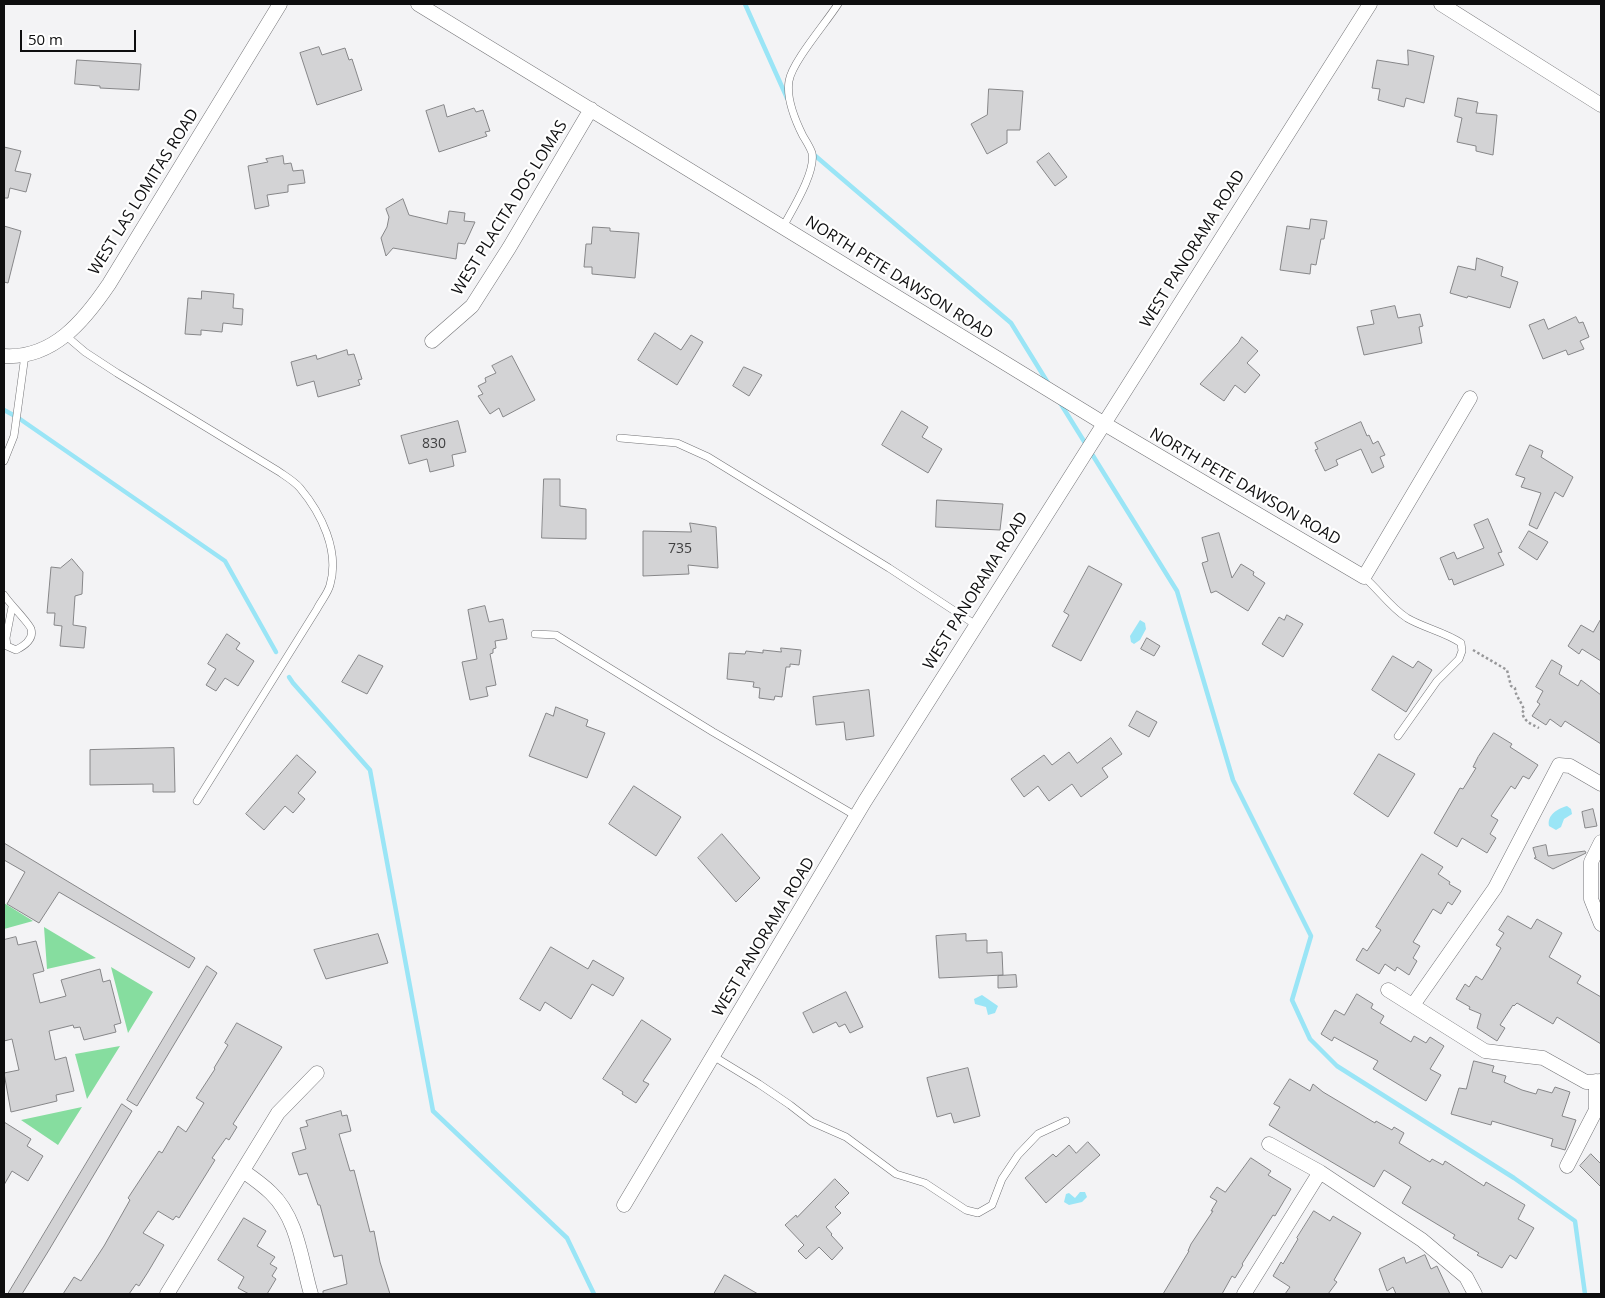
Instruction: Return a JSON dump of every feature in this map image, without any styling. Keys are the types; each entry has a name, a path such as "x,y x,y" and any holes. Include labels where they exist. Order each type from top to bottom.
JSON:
{"street":[{"name":"WEST LAS LOMITAS ROAD","path":"4,356 24,355 48,347 65,335 90,312 280,4"},
{"name":"NORTH PETE DAWSON ROAD","path":"418,4 1103,423 1364,577"},
{"name":"WEST PANORAMA ROAD","path":"624,1205 856,816 1370,4"},
{"path":"1441,4 1601,105"},
{"name":"WEST PLACITA DOS LOMAS","path":"432,341 472,306 509,248 591,109"},
{"path":"1364,577 1470,398"},
{"path":"1413,1005 1495,888 1559,765 1570,766 1601,784"},
{"path":"1601,842 1591,862 1591,899 1601,924"},
{"path":"1388,990 1485,1051 1543,1058 1586,1082 1599,1081 1596,1110 1567,1166"},
{"path":"167,1294 278,1112 317,1073"},
{"path":"1269,1144 1320,1172 1422,1240 1466,1277 1475,1294"},
{"path":"243,1172 272,1194 292,1224 311,1294"},
{"path":"1244,1294 1320,1172"}],"lane":[{"path":"784,227 806,183 812,162 812,152 802,134 788,98 789,80 797,63 838,4"},
{"path":"65,335 85,352 117,374 240,447 299,486 317,512 332,545 333,564 330,585 317,609 196,801"},
{"path":"4,461 14,436 24,355"},
{"path":"620,438 677,443 708,457 889,568 976,625"},
{"path":"1364,577 1402,614 1427,628 1461,643 1462,651 1459,659 1437,681 1398,736"},
{"path":"4,595 31,628 32,636 24,646 16,650 7,646 6,638 12,607"},
{"path":"535,634 556,635 706,728 856,816"},
{"path":"713,1056 760,1084 812,1122 846,1137 896,1174 925,1183 966,1210 978,1213 992,1205 1002,1180 1018,1155 1038,1134 1066,1121"}],"path":[{"path":"1461,643 1507,670 1511,686 1515,688 1515,694 1522,701 1524,719 1539,728"}],"green space":[{"path":"4,903 33,921 4,929"},
{"path":"44,927 96,958 47,969"},
{"path":"111,967 153,992 128,1033"},
{"path":"120,1046 87,1099 75,1054"},
{"path":"82,1107 58,1145 21,1120"}],"water":[{"path":"1140,620 1145,623 1146,629 1140,640 1134,644 1131,642 1130,636"},
{"path":"1567,806 1571,809 1572,814 1564,819 1561,827 1556,830 1549,826 1551,816"},
{"path":"982,995 998,1006 995,1013 988,1015 986,1007 975,1004 974,999"},
{"path":"1080,1192 1085,1192 1087,1197 1082,1202 1069,1205 1064,1202 1066,1194 1069,1193 1075,1198"}],"building":[{"path":"319,47 322,55 345,48 349,60 352,59 362,90 317,105 300,53"},
{"path":"1408,50 1434,56 1424,103 1406,98 1404,107 1378,100 1380,89 1372,88 1377,60 1408,65"},
{"path":"77,60 141,64 139,90 100,88 100,86 75,84"},
{"path":"989,89 1023,91 1020,130 1007,130 1007,143 987,154 971,124 987,115"},
{"path":"1458,98 1478,102 1476,113 1497,115 1493,155 1476,151 1476,146 1457,142 1462,118 1455,116"},
{"path":"444,105 447,117 474,108 476,112 483,110 490,131 485,132 487,136 439,152 426,111"},
{"path":"4,147 21,151 15,171 31,174 26,192 10,188 8,198 4,198"},
{"path":"1049,153 1067,177 1055,186 1037,162"},
{"path":"283,156 284,164 291,163 293,171 303,170 305,183 288,185 288,192 267,195 269,206 255,209 248,166 268,162 266,159"},
{"path":"403,199 409,215 447,224 449,211 465,213 464,221 475,222 465,244 458,243 456,259 393,248 386,256 381,238 387,227 389,217 386,209"},
{"path":"1311,219 1327,221 1316,265 1311,264 1310,274 1280,270 1287,226 1309,229"},
{"path":"4,226 21,231 8,283 4,282"},
{"path":"593,227 610,228 610,231 639,233 635,278 592,274 592,267 584,267 586,244 591,244"},
{"path":"1477,258 1503,267 1501,276 1518,282 1510,308 1450,293 1458,266 1475,270"},
{"path":"202,291 234,294 233,308 243,309 242,325 223,323 222,332 201,330 201,335 185,334 188,298 201,299"},
{"path":"1395,306 1398,318 1420,314 1423,326 1419,327 1422,343 1364,355 1357,327 1374,324 1371,311"},
{"path":"1576,317 1579,323 1583,322 1589,337 1580,341 1584,349 1568,355 1566,350 1543,359 1529,325 1544,319 1548,329"},
{"path":"655,333 681,350 691,335 703,342 677,385 638,360"},
{"path":"1242,337 1258,351 1247,363 1260,375 1245,393 1235,385 1224,401 1200,384"},
{"path":"347,350 348,355 354,354 362,379 358,380 360,385 318,397 314,381 297,386 291,362 316,355 317,359"},
{"path":"512,356 535,400 503,417 499,408 490,414 478,396 483,394 478,386 486,382 485,378 496,373 492,366"},
{"path":"744,367 762,375 749,396 733,386"},
{"path":"902,411 928,427 922,437 942,449 928,473 882,445"},
{"path":"458,421 466,452 452,455 454,466 430,472 427,459 409,464 401,436"},
{"path":"1361,422 1373,444 1378,441 1385,455 1380,457 1384,467 1372,473 1361,449 1336,460 1338,465 1325,471 1315,450 1318,449 1315,443"},
{"path":"1530,445 1543,451 1541,457 1573,477 1563,497 1555,492 1537,529 1529,525 1541,493 1521,487 1525,478 1516,475"},
{"path":"544,479 560,479 560,506 586,509 586,539 542,538"},
{"path":"937,500 1003,504 1000,530 936,527"},
{"path":"1488,519 1502,552 1498,553 1504,565 1454,585 1452,579 1449,580 1440,558 1454,552 1457,559 1484,548 1474,525"},
{"path":"690,523 716,527 718,568 688,565 689,574 643,576 643,531 691,532"},
{"path":"1529,531 1548,542 1537,560 1519,548"},
{"path":"1219,533 1232,578 1241,564 1254,572 1253,575 1265,583 1248,611 1216,591 1211,593 1202,563 1208,561 1202,538"},
{"path":"72,559 83,572 82,594 75,596 73,625 86,627 84,648 60,646 62,626 54,625 55,613 47,613 51,567 60,568"},
{"path":"1089,566 1122,584 1081,661 1052,646 1069,615 1064,612"},
{"path":"485,606 489,622 503,619 507,639 495,641 496,648 490,654 496,685 486,687 488,696 470,700 462,662 477,659 468,610"},
{"path":"1287,615 1303,624 1283,657 1262,644 1279,617 1284,620"},
{"path":"1601,619 1601,661 1582,649 1579,654 1568,646 1581,625 1593,632"},
{"path":"227,634 240,643 236,649 254,661 238,686 225,678 216,691 206,685 216,669 208,664"},
{"path":"1147,638 1160,646 1154,656 1141,649"},
{"path":"781,648 801,650 799,665 790,664 790,667 786,667 782,697 775,696 774,700 759,698 760,688 753,687 754,682 727,679 729,653 745,654 746,651 763,653 763,650 781,652"},
{"path":"359,655 383,666 367,694 342,682"},
{"path":"1393,656 1413,668 1418,661 1432,670 1406,712 1372,690"},
{"path":"1552,660 1562,666 1559,674 1578,686 1581,680 1601,695 1601,744 1565,721 1561,727 1550,719 1546,725 1532,716 1540,704 1537,702 1543,691 1536,687"},
{"path":"869,690 874,736 846,740 844,722 816,725 813,697"},
{"path":"556,707 588,720 586,726 605,733 587,778 529,756 546,713 553,716"},
{"path":"1137,711 1157,722 1149,737 1129,726"},
{"path":"1494,733 1512,744 1510,747 1538,765 1529,779 1523,776 1515,789 1511,786 1491,816 1498,820 1490,834 1496,838 1487,853 1462,838 1457,847 1434,833 1460,788 1463,789 1476,768 1473,767 1478,757"},
{"path":"1111,738 1122,754 1102,768 1108,777 1081,797 1072,784 1049,801 1038,786 1024,797 1011,779 1044,755 1052,765 1069,752 1077,763"},
{"path":"174,748 175,792 153,792 153,784 90,785 90,750"},
{"path":"1379,754 1415,774 1388,817 1354,794"},
{"path":"297,755 316,772 298,793 305,799 293,813 285,806 264,830 246,814"},
{"path":"634,786 681,817 656,856 609,824"},
{"path":"1593,809 1597,826 1585,828 1582,812"},
{"path":"722,834 760,878 736,902 698,858"},
{"path":"4,843 195,958 189,968 59,892 39,923 7,904 25,872 4,860"},
{"path":"1546,845 1548,856 1585,851 1586,853 1553,869 1534,858 1536,858 1533,848"},
{"path":"1422,854 1443,867 1438,874 1450,882 1449,884 1461,891 1452,905 1448,902 1441,914 1433,909 1413,942 1420,946 1413,958 1417,961 1409,975 1397,967 1395,971 1385,964 1379,974 1356,960 1363,948 1367,951 1381,930 1376,927"},
{"path":"1508,916 1531,929 1537,919 1562,933 1549,957 1581,976 1577,983 1601,997 1601,1044 1557,1017 1553,1024 1517,1003 1513,1005 1500,1025 1505,1028 1497,1041 1477,1028 1481,1014 1469,1009 1470,1007 1456,999 1465,984 1469,987 1476,976 1482,980 1501,948 1496,945 1504,933 1499,930"},
{"path":"378,934 388,963 326,979 314,950"},
{"path":"966,934 966,941 987,940 987,953 1002,952 1003,975 939,978 936,936"},
{"path":"16,937 18,945 36,941 44,971 33,974 40,1003 66,996 61,980 100,969 103,982 110,980 121,1023 114,1025 116,1032 84,1040 80,1027 74,1028 73,1025 49,1031 55,1060 66,1057 74,1091 56,1095 57,1101 11,1112 4,1073 19,1070 12,1039 4,1041 4,940"},
{"path":"551,947 588,969 593,960 624,978 613,996 592,984 571,1019 545,1002 540,1011 520,999"},
{"path":"207,966 217,973 137,1106 127,1100"},
{"path":"1016,975 1017,987 998,988 998,976"},
{"path":"846,992 863,1027 850,1033 845,1024 839,1027 836,1022 813,1033 803,1013"},
{"path":"1357,994 1373,1004 1371,1008 1384,1016 1380,1023 1411,1042 1414,1036 1426,1043 1430,1037 1444,1046 1430,1069 1441,1075 1426,1101 1373,1069 1378,1061 1334,1037 1332,1041 1321,1034 1335,1010 1344,1015"},
{"path":"642,1020 671,1039 643,1081 649,1084 636,1103 603,1079"},
{"path":"237,1023 282,1047 233,1124 237,1127 229,1140 226,1138 212,1158 215,1160 179,1218 176,1216 173,1220 158,1211 143,1233 164,1245 148,1272 139,1286 136,1284 129,1294 63,1294 74,1277 81,1281 104,1246 130,1200 128,1198 159,1151 162,1153 178,1126 186,1132 204,1103 196,1098 215,1069 228,1045 225,1043"},
{"path":"1474,1061 1494,1066 1492,1072 1506,1076 1504,1082 1522,1090 1536,1094 1538,1089 1552,1093 1555,1087 1570,1092 1562,1116 1576,1120 1565,1150 1551,1146 1553,1139 1492,1121 1491,1125 1451,1114 1459,1088 1466,1089"},
{"path":"968,1068 980,1116 954,1123 951,1113 937,1117 927,1078"},
{"path":"1290,1079 1310,1091 1313,1084 1375,1123 1376,1121 1392,1130 1394,1127 1404,1133 1399,1143 1430,1162 1432,1159 1443,1165 1445,1161 1484,1186 1486,1182 1525,1205 1518,1219 1534,1228 1516,1259 1510,1255 1502,1268 1477,1255 1479,1253 1453,1238 1455,1235 1402,1203 1411,1187 1384,1170 1374,1187 1269,1125 1280,1107 1274,1104"},
{"path":"122,1104 132,1111 49,1250 22,1294 8,1294"},
{"path":"341,1111 342,1116 347,1115 351,1131 339,1134 350,1171 354,1170 370,1232 374,1231 380,1262 390,1294 323,1294 323,1291 347,1284 342,1255 334,1257 320,1205 318,1205 307,1173 299,1175 292,1153 306,1149 300,1128 308,1126 306,1121"},
{"path":"4,1122 31,1139 27,1146 43,1156 28,1181 12,1171 4,1185"},
{"path":"1088,1142 1100,1155 1046,1203 1025,1178 1053,1154 1056,1157 1069,1145 1076,1153"},
{"path":"1591,1154 1601,1164 1601,1187 1580,1166"},
{"path":"1251,1158 1271,1171 1268,1175 1291,1189 1242,1264 1235,1278 1232,1276 1222,1294 1163,1294 1189,1251 1191,1244 1213,1211 1211,1211 1217,1201 1210,1197 1217,1187 1225,1192"},
{"path":"835,1179 849,1193 835,1207 841,1213 826,1227 843,1248 832,1260 819,1247 806,1259 798,1251 804,1245 785,1225 796,1215 797,1217"},
{"path":"1314,1211 1330,1221 1333,1216 1361,1233 1334,1280 1337,1282 1328,1294 1285,1294 1290,1287 1273,1276 1281,1262 1283,1264"},
{"path":"244,1218 266,1231 257,1246 275,1257 270,1264 277,1268 272,1276 276,1279 267,1294 249,1294 238,1288 244,1277 218,1260"},
{"path":"1425,1255 1431,1269 1437,1266 1450,1294 1396,1294 1393,1287 1387,1291 1379,1269 1404,1257 1406,1263"},
{"path":"725,1275 758,1294 714,1294"}],"waterway":[{"path":"745,4 787,98"},
{"path":"812,153 1011,323 1048,383"},
{"path":"1059,401 1177,591 1233,780 1311,936 1292,1000 1310,1039 1337,1066 1514,1178 1575,1221 1585,1294"},
{"path":"4,410 17,417 225,561 276,652"},
{"path":"289,677 370,770 433,1111 567,1238 594,1294"}]}
